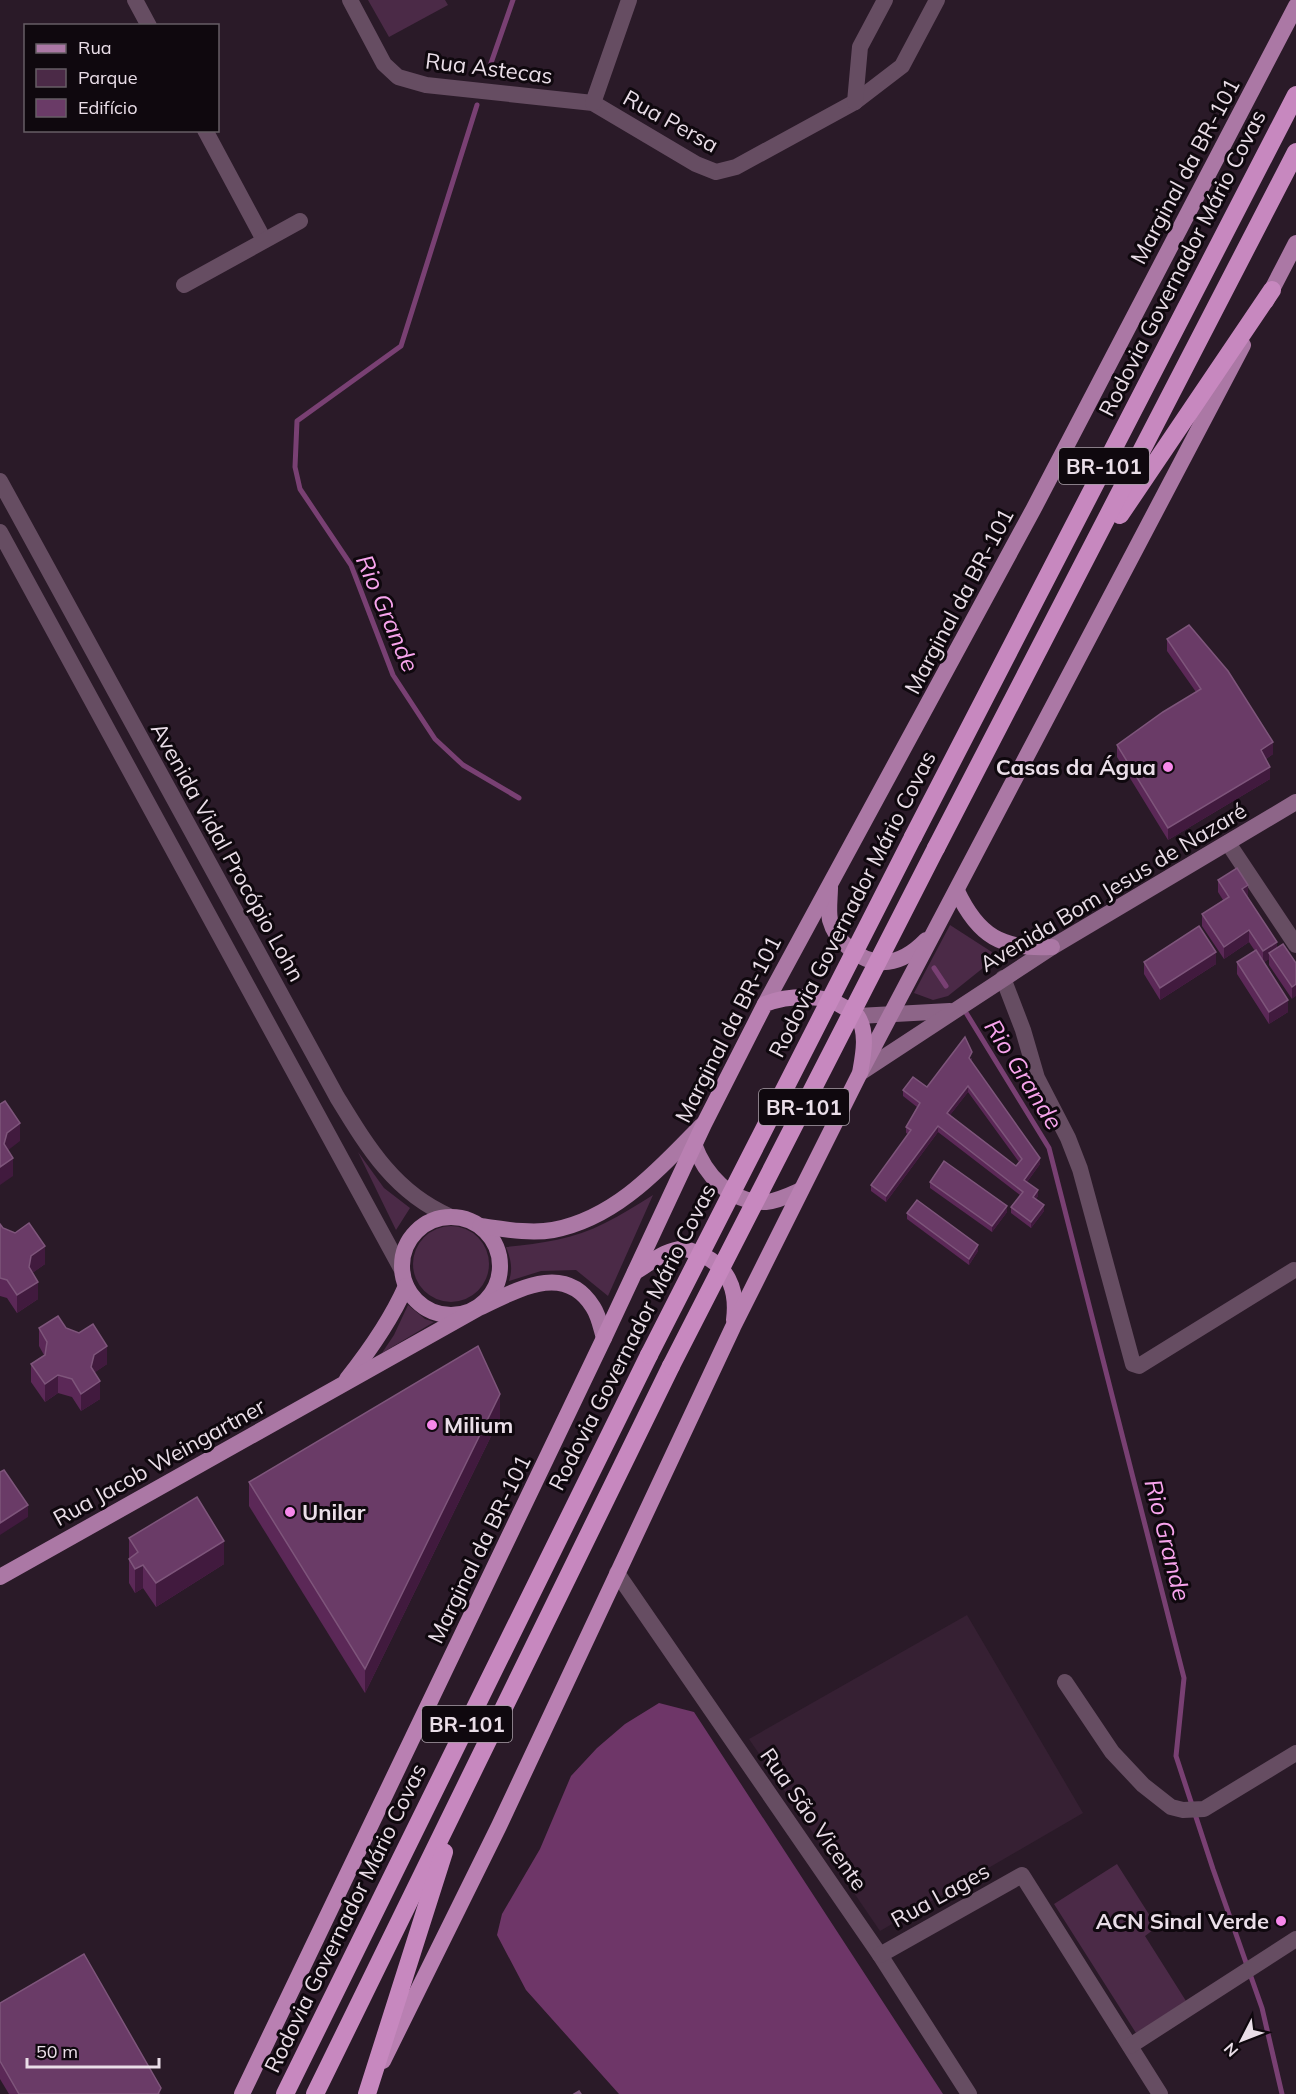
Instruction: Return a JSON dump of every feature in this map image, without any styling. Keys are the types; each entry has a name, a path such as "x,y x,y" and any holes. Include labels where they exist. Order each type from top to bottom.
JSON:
{"highway":[{"name":"Rodovia Governador Mário Covas","path":"285,2094 649,1354 1296,95"},
{"name":"BR-101","path":"315,2094 671,1366 1296,152"},
{"path":"1072,586 1272,290"},
{"path":"367,2094 499,1826 733,1327 860,1073 864,1055 864,1037 858,1016 828,1000 807,997 779,999 765,1004"},
{"name":"Marginal da BR-101","path":"242,2094 604,1338 694,1144 765,1004"},
{"path":"635,1272 669,1252 685,1249 707,1257 725,1271 733,1292 735,1310 733,1327"},
{"path":"367,2094 463,1792"}],"main road":[{"name":"Marginal da BR-101","path":"765,1004 1027,521 1296,6"},
{"path":"860,1073 1296,243"},
{"name":"Avenida Bom Jesus de Nazaré","path":"860,1073 1052,947 1296,802"},
{"path":"830,883 830,920 839,940 859,957 880,964 904,958 920,946 937,928"},
{"path":"957,891 967,913 984,930 1004,943 1028,948 1052,947"},
{"name":"Avenida Bom Jesus de Nazaré","path":"858,1016 954,1011"},
{"path":"480,1226 526,1231 552,1230 581,1222 615,1204 645,1183 704,1124"},
{"path":"694,1144 700,1160 711,1177 722,1187 744,1198 764,1202 801,1190"},
{"path":"449,1216 465,1218 480,1226 492,1237 499,1252 501,1268 498,1285 489,1299 477,1309 461,1315 444,1315 429,1310 416,1300 404,1278 403,1254 409,1240 420,1228 433,1220 449,1216"},
{"name":"Rua Jacob Weingartner","path":"341,1386 392,1315 404,1278"},
{"name":"Rua Jacob Weingartner","path":"0,1577 477,1309 527,1286 557,1282 573,1287 584,1295 595,1308 604,1338"}],"street":[{"path":"135,0 148,24"},
{"name":"Rua Astecas","path":"350,0 384,64 398,77 426,85 593,103"},
{"path":"593,103 629,0"},
{"path":"855,102 860,47 885,0"},
{"path":"855,102 902,66 937,0"},
{"name":"Rua Persa","path":"593,103 696,164 717,172 736,167 855,102"},
{"path":"206,132 264,240"},
{"path":"184,285 300,221"},
{"name":"Avenida Vidal Procópio Lohn","path":"0,481 337,1097 367,1145 400,1185 429,1207 449,1216"},
{"name":"Avenida Vidal Procópio Lohn","path":"0,532 404,1278"},
{"path":"1228,843 1296,945"},
{"path":"1003,978 1023,1030 1037,1078 1064,1129 1080,1169 1133,1364 1139,1366 1294,1270"},
{"name":"Rua São Vicente","path":"617,1573 880,1954 969,2094"},
{"path":"1065,1682 1112,1752 1127,1770 1158,1799 1171,1807 1183,1810 1204,1809 1296,1753"},
{"name":"Rua Lages","path":"880,1954 1022,1875 1130,2046"},
{"path":"1160,2094 1130,2046 1296,1940"}],"shaded area":[{"path":"967,1615 1083,1813 880,1931 749,1739"},
{"path":"659,1703 694,1712 943,2094 619,2094 526,1990 497,1935 502,1914 540,1849 571,1776 597,1748 625,1724"}],"green space":[{"path":"368,0 445,0 448,5 389,37"},
{"path":"950,925 998,956 948,996 933,1000 914,993"},
{"path":"358,1152 384,1188 410,1208 396,1230"},
{"path":"653,1195 608,1296 576,1270 541,1271 509,1281 511,1264 506,1247 569,1237 593,1229"},
{"path":"444,1226 458,1226 472,1232 483,1243 489,1257 486,1279 478,1291 458,1302 444,1302 430,1296 419,1285 413,1271 413,1257 419,1243 430,1232"},
{"path":"408,1305 425,1319 434,1322 382,1353 394,1335"},
{"path":"1117,1864 1157,1927 1145,1936 1186,2001 1136,2033 1054,1904"}],"building":[{"path":"1189,625 1228,671 1273,742 1261,750 1270,767 1168,828 1117,745 1163,712 1201,689 1167,639"},
{"path":"1237,868 1248,885 1242,889 1277,942 1263,951 1249,930 1224,947 1202,914 1229,897 1218,880"},
{"path":"1199,926 1216,952 1160,988 1144,962"},
{"path":"1283,944 1296,963 1296,984 1292,987 1269,953"},
{"path":"1256,950 1288,1000 1269,1012 1237,962"},
{"path":"965,1037 972,1052 969,1058 1040,1158 1024,1180 1038,1190 1033,1197 1044,1205 1031,1222 1011,1207 1023,1192 938,1126 886,1196 871,1185 911,1130 906,1127 920,1103 903,1090 913,1077 927,1087","holes":["968,1086 1022,1159 1016,1166 947,1113"]},
{"path":"5,1101 20,1123 7,1133 4,1144 13,1158 0,1167 0,1104"},
{"path":"944,1161 1007,1206 992,1226 930,1182"},
{"path":"917,1200 978,1245 969,1259 907,1213"},
{"path":"29,1223 45,1246 31,1256 29,1267 38,1282 17,1295 7,1280 0,1278 0,1224 3,1228 15,1233"},
{"path":"58,1316 66,1328 79,1333 93,1324 107,1346 94,1355 91,1367 100,1381 81,1394 72,1379 58,1375 45,1384 31,1364 45,1355 47,1342 39,1328"},
{"path":"478,1346 500,1394 365,1669 249,1482"},
{"path":"4,1470 28,1505 0,1523 0,1472"},
{"path":"197,1497 224,1541 156,1583 143,1565 135,1569 129,1559 138,1552 129,1538"},
{"path":"84,1954 161,2088 158,2094 19,2094 0,2061 0,2003"}],"waterway":[{"name":"Rio Grande","path":"490,66 513,0"},
{"name":"Rio Grande","path":"477,105 401,346 297,421 295,467 300,489 351,565 393,675 435,739 463,765 519,798"},
{"name":"Rio Grande","path":"934,968 946,986"},
{"name":"Rio Grande","path":"965,1011 1049,1148 1184,1678 1176,1756 1262,2008 1282,2094"}],"place":[{"name":"Casas da Água","path":"1168,767"},
{"name":"Milium","path":"432,1425"},
{"name":"Unilar","path":"290,1512"},
{"name":"ACN Sinal Verde","path":"1281,1921"}]}
